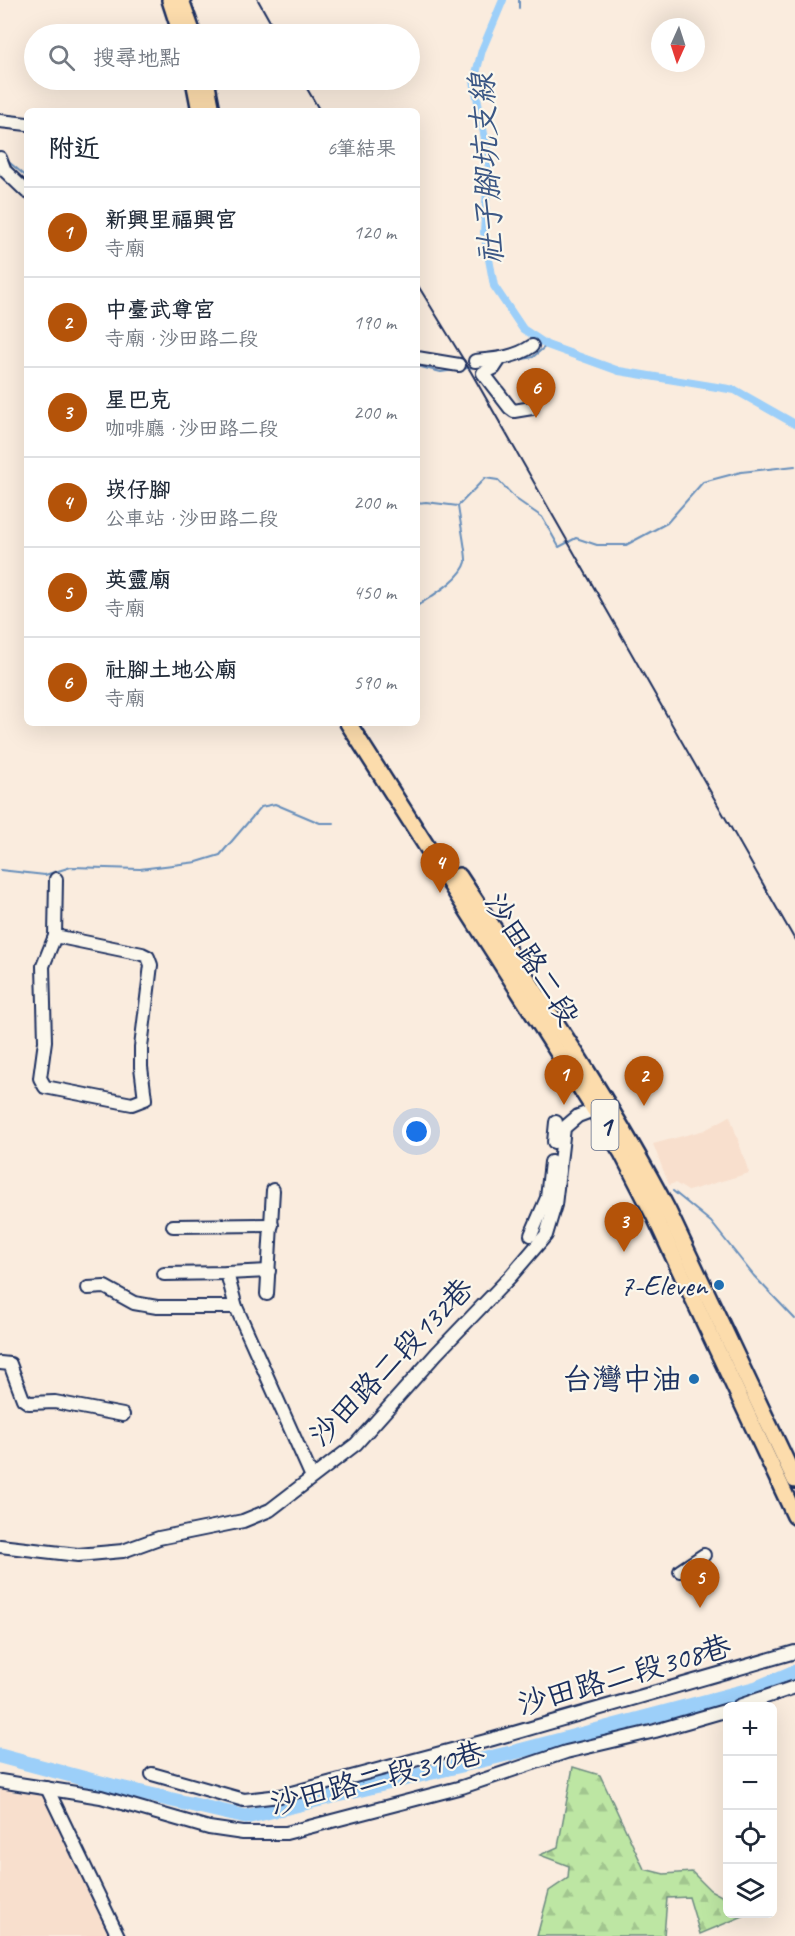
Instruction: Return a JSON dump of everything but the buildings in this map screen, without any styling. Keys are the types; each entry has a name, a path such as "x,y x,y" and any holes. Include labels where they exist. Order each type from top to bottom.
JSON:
{"main road":[{"path":"170,0 178,24"},
{"path":"181,0 189,24"},
{"path":"196,90 199,108"},
{"path":"208,90 211,108"},
{"name":"1","path":"351,726 376,756"},
{"name":"1","path":"361,726 376,756"},
{"name":"沙田路二段","path":"376,756 668,1211 795,1480"},
{"name":"沙田路二段","path":"602,1107 795,1516"}],"street":[{"path":"0,120 24,124"},
{"path":"0,158 5,171 24,189"},
{"path":"475,361 522,354 532,346"},
{"path":"420,358 459,365"},
{"path":"500,359 494,368 483,373 514,411 532,408"},
{"path":"55,936 148,957 151,965 141,1047 145,1099 132,1104 45,1087 40,1078 45,1041 43,966 55,936 56,879"},
{"name":"沙田路二段132巷","path":"0,1546 78,1555 123,1551 159,1538 243,1521 270,1510 356,1444 546,1235 555,1205 564,1128 578,1116 602,1107"},
{"path":"531,1235 547,1198 556,1122"},
{"path":"267,1294 273,1190"},
{"path":"173,1226 272,1225"},
{"path":"164,1274 269,1271"},
{"path":"227,1273 236,1307 312,1477"},
{"path":"88,1288 105,1287 134,1303 157,1307 236,1307"},
{"path":"0,1364 10,1364 24,1399 29,1403 55,1402 123,1415"},
{"path":"680,1570 704,1555"},
{"name":"沙田路二段308巷","path":"152,1774 244,1800 280,1796 493,1739 795,1652"},
{"path":"754,1702 795,1688"},
{"name":"沙田路二段310巷","path":"0,1781 101,1797 209,1828 243,1833 285,1833 462,1787 566,1752 655,1731 723,1711"},
{"path":"47,1788 118,1936"}],"shaded area":[{"path":"730,1116 749,1173 688,1191 675,1183 669,1185 653,1144 705,1130"},
{"path":"0,1787 14,1792 47,1796 113,1936 0,1936"}],"green space":[{"path":"573,1767 600,1775 644,1869 664,1874 692,1872 710,1890 723,1897 723,1918 738,1918 700,1934 689,1897 667,1898 664,1936 537,1936 549,1891 568,1878 569,1866 540,1855 558,1847"}],"waterway":[{"name":"社子腳坑支線","path":"503,0 482,50 474,81 489,160 484,232 494,286 523,329 547,345 619,371 735,390 795,424"},
{"path":"519,0 519,8"},
{"path":"5,159 24,175"},
{"path":"514,361 533,357 547,345"},
{"path":"461,369 482,366"},
{"path":"420,367 441,372 455,370"},
{"path":"420,604 445,587 463,568 466,558 458,506 485,478 498,480 516,499 542,517 559,547 576,538 597,545 626,545 667,523 703,482 741,472 795,466"},
{"path":"420,503 458,506"},
{"path":"0,870 45,875 71,867 140,869 197,862 220,855 261,807 275,804 320,823 334,823"},
{"path":"673,1191 711,1222 754,1276 795,1319"},
{"path":"0,1756 112,1786 246,1817 519,1751 757,1688 795,1672"}],"railway":[{"path":"258,0 271,24"},
{"path":"308,90 318,108"},
{"path":"420,289 471,372 795,940"}],"place":[{"name":"社腳土地公廟","path":"536,418"},
{"name":"崁仔腳","path":"440,893"},
{"name":"新興里福興宮","path":"564,1105"},
{"name":"中臺武尊宮","path":"644,1106"},
{"name":"星巴克","path":"624,1252"},
{"name":"7-Eleven","path":"719,1285"},
{"name":"台灣中油","path":"694,1379"},
{"name":"英靈廟","path":"700,1608"}]}
